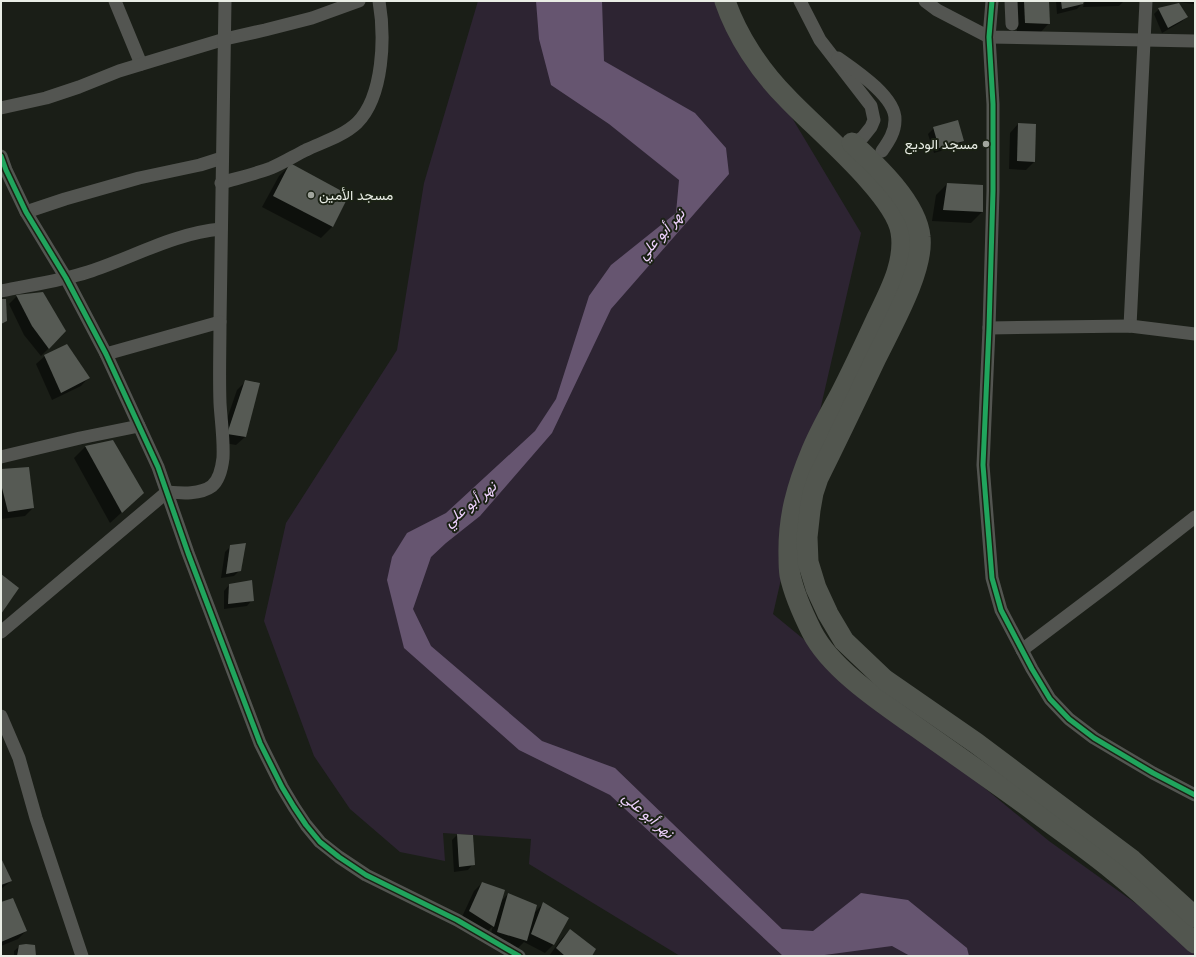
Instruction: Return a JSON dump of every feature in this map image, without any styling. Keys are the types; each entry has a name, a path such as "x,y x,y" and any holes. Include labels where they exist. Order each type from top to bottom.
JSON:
{"main road":[{"path":"725,1 731,19 757,62 784,96 864,169 895,215 901,229 903,252 898,270 858,360 814,445 799,481 793,507 789,536 790,572 796,596 813,634 829,656 849,675 898,714 1073,828 1132,860 1195,917"},
{"path":"738,1 749,26 768,55 797,90 872,162 901,195 916,219 920,237 920,256 916,272 813,493 807,537 808,562 816,588 828,614 844,641 885,680 976,743 1073,828 1113,870 1165,914 1195,943"},
{"path":"898,714 910,697"}],"street":[{"path":"115,1 141,64"},
{"path":"1,632 166,492 189,492 206,489 212,486 220,472 223,459 219,373 225,1"},
{"path":"1,108 46,98 141,64 225,39 312,18 359,1"},
{"path":"221,183 272,168 338,136 357,122 366,112 378,81 383,37 379,1"},
{"path":"800,1 820,40 870,106 874,115 874,120 871,127 864,137 853,144"},
{"path":"925,1 937,10 989,37 1195,41"},
{"path":"992,1 989,37 993,104 993,191 983,465 992,578 1001,610 1032,669 1050,699 1069,719 1094,738 1153,773 1195,795"},
{"path":"1011,1 1012,24"},
{"path":"1130,326 1146,1"},
{"path":"830,53 868,80 883,95 891,106 895,116 895,121 892,136 882,151"},
{"path":"1,156 26,212 66,278 106,354 158,467 188,553 260,743 282,787 306,825 320,842 366,875 457,920 519,956"},
{"path":"26,212 65,199 139,178 200,165 222,158"},
{"path":"1,291 88,272 192,234 221,229"},
{"path":"106,354 220,322"},
{"path":"989,328 1130,326 1195,334"},
{"path":"1,457 80,438 139,426"},
{"path":"1022,650 1195,517"},
{"path":"1,716 19,758 36,818 82,956"}],"shaded area":[{"path":"478,1 722,1 861,233 773,614 1049,841 1195,946 1195,956 680,956 529,864 531,839 443,833 445,861 400,852 350,809 314,756 264,621 286,523 397,350 424,183"}],"water":[{"name":"نهر أبو علي","path":"536,1 602,1 604,61 695,113 726,148 729,174 611,309 552,433 480,516 431,557 413,609 431,646 542,741 615,768 782,929 813,931 861,893 908,900 967,948 969,956 910,956 892,946 817,956 783,956 610,795 519,750 404,648 387,580 392,557 407,533 446,513 535,431 556,399 589,296 611,265 676,213 679,180 609,124 551,85 539,39"}],"building":[{"path":"1024,1 1049,1 1050,24 1025,23"},
{"path":"1061,1 1084,1 1083,4 1062,9"},
{"path":"1179,3 1188,17 1168,28 1158,8"},
{"path":"958,120 964,141 939,148 933,127"},
{"path":"1018,123 1036,124 1035,162 1017,161"},
{"name":"مسجد الأمين","path":"290,163 349,195 333,227 273,196"},
{"path":"947,183 983,185 983,212 943,210"},
{"path":"43,292 66,331 49,349 32,326 16,295"},
{"path":"1,299 6,299 7,321 1,324"},
{"path":"67,344 90,378 61,393 44,355"},
{"path":"245,380 260,383 246,437 227,434"},
{"path":"113,440 144,493 122,513 85,446"},
{"path":"29,467 34,508 8,512 1,484 1,469"},
{"path":"246,543 241,571 226,574 230,545"},
{"path":"1,574 19,588 1,614"},
{"path":"252,580 254,601 228,604 229,584"},
{"path":"457,834 473,835 475,865 459,867"},
{"path":"1,858 12,881 1,885"},
{"path":"482,882 505,890 494,927 469,911"},
{"path":"508,893 537,905 527,941 497,932"},
{"path":"13,898 27,931 1,942 1,902"},
{"path":"543,902 569,918 554,945 531,934"},
{"path":"570,929 596,949 592,956 565,956 556,948"},
{"path":"19,945 35,945 36,956 17,956"}],"cycle path":[{"path":"992,1 989,37 993,104 993,191 983,465 992,578 1001,610 1032,669 1050,699 1069,719 1094,738 1153,773 1195,795"},
{"path":"1,156 26,212 66,278 106,354 158,467 188,553 260,743 282,787 294,807 320,842 366,875 457,920 519,956"}],"place":[{"name":"مسجد الوديع","path":"986,144"},
{"name":"مسجد الأمين","path":"311,195"}]}
